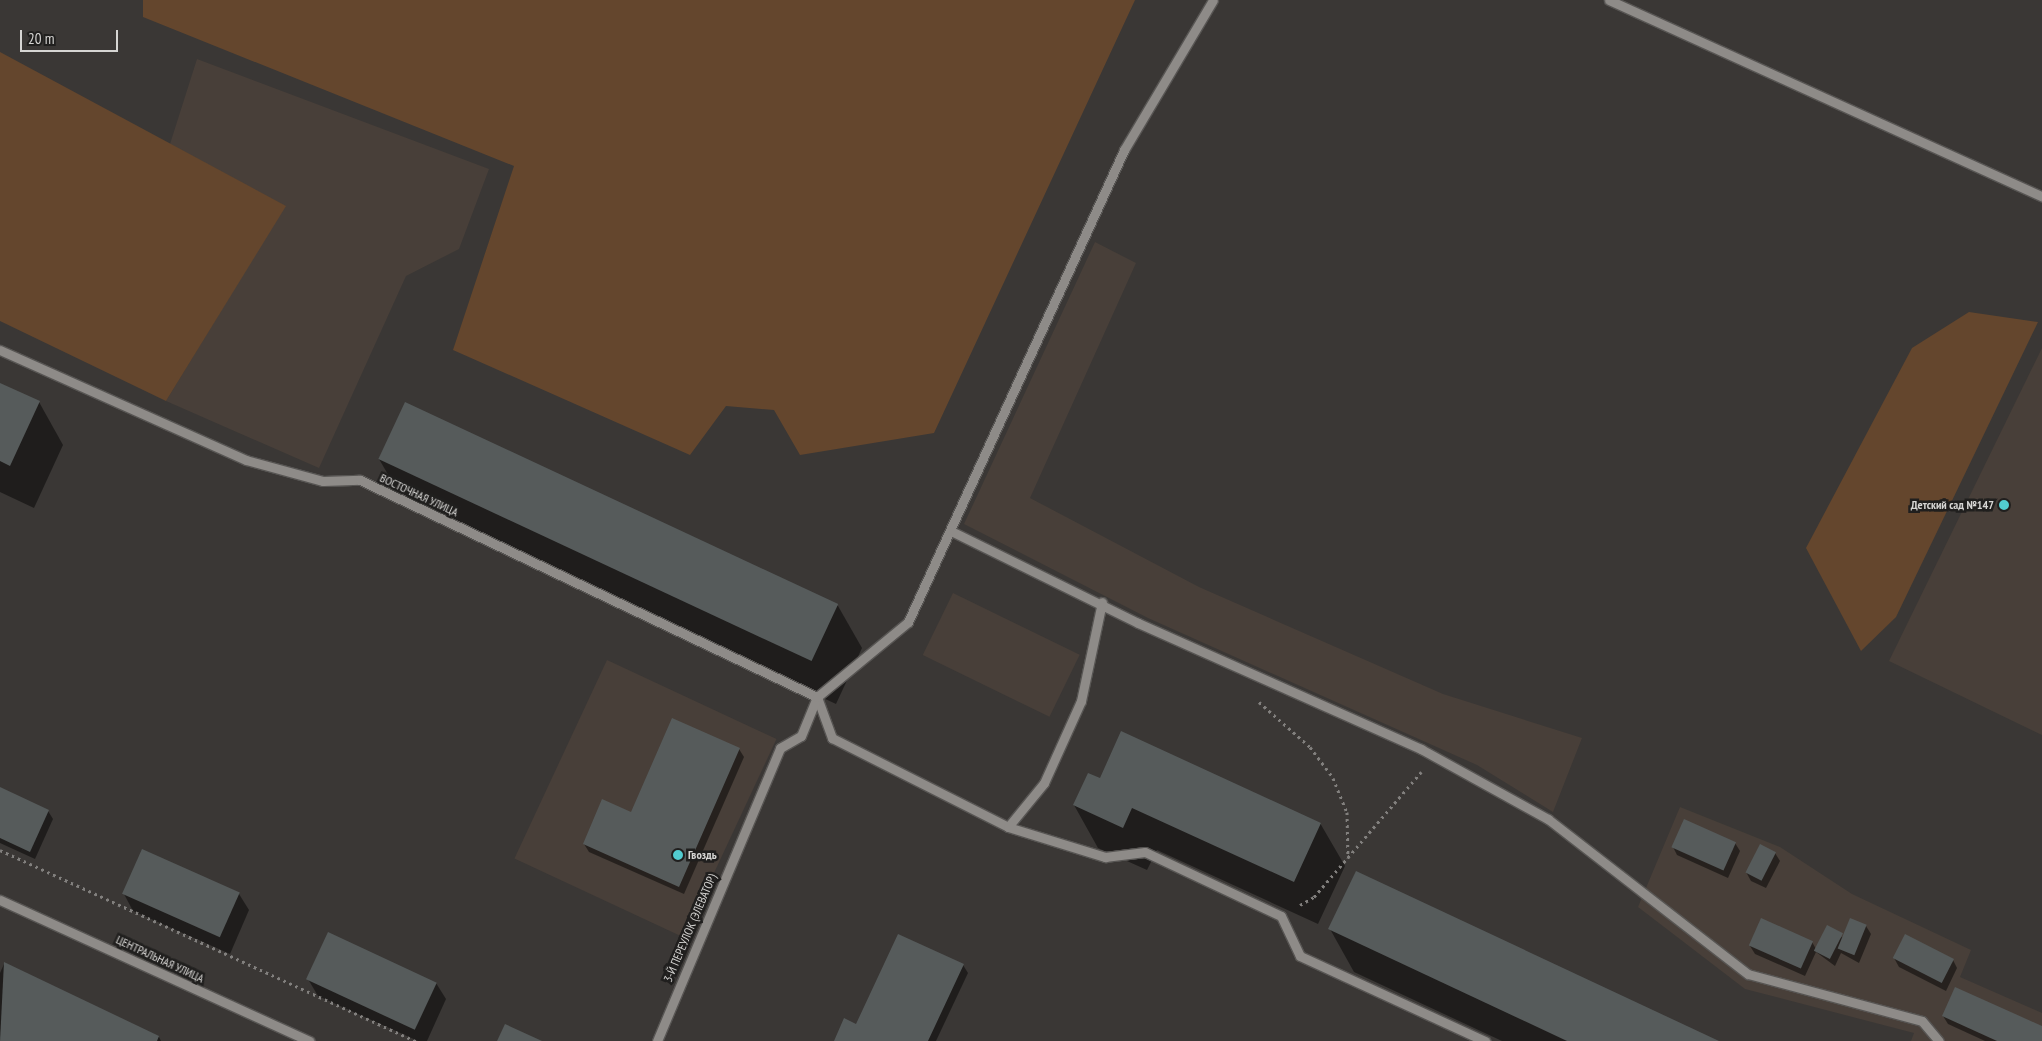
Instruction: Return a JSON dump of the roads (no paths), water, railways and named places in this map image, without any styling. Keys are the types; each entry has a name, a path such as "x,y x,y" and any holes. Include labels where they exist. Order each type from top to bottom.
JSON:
{"street":[{"path":"1212,0 1124,150 908,622 817,697 832,738 1008,827 1105,857 1145,852 1281,916 1300,956 1485,1041"},
{"path":"1609,0 2042,196"},
{"name":"ВОСТОЧНАЯ УЛИЦА","path":"0,350 246,460 323,481 360,480 817,697"},
{"path":"950,531 1434,756 1548,819 1748,974 1922,1021 1940,1041"},
{"path":"1008,827 1044,782 1081,701 1102,602"},
{"name":"3-Й ПЕРЕУЛОК (ЭЛЕВАТОР)","path":"657,1041 780,748 801,736 817,697"},
{"name":"ЦЕНТРАЛЬНАЯ УЛИЦА","path":"0,900 309,1041"}],"place":[{"name":"Детский сад №147","path":"2004,505"},
{"name":"Гвоздь","path":"678,855"}]}
